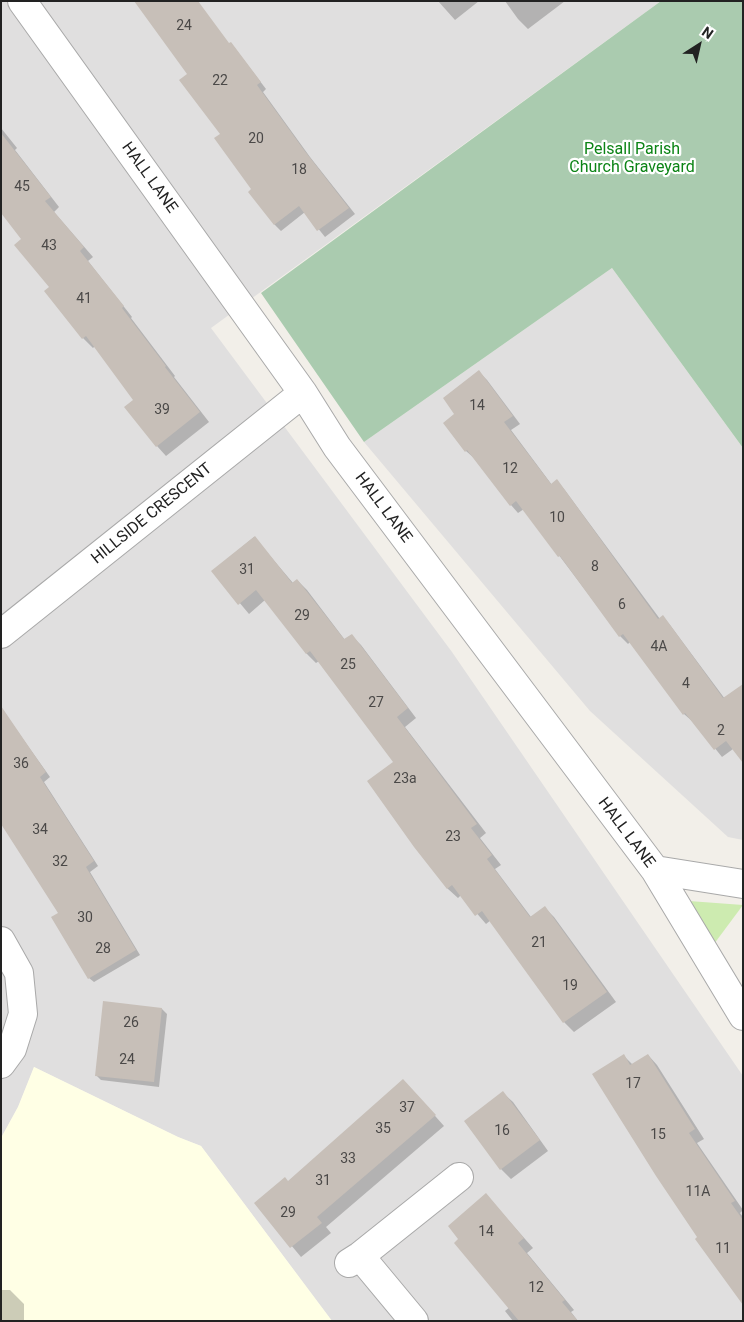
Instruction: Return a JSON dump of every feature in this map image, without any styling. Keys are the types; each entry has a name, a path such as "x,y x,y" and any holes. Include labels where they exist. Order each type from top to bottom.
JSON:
{"street":[{"name":"HALL LANE","path":"22,1 303,393 343,454 655,870 743,1016"},
{"name":"HILLSIDE CRESCENT","path":"1,634 303,393"},
{"path":"655,870 743,884"},
{"path":"1,941 19,973 23,1014 12,1049 1,1064"},
{"path":"414,1321 355,1260 459,1177"}],"shaded area":[{"path":"1,1 661,1 211,328 452,652 743,1076 743,1321 332,1321 201,1146 178,1137 34,1067 18,1107 1,1138"},
{"path":"612,268 743,448 743,840 728,837 590,711 364,442"},
{"path":"34,1067 178,1137 201,1146 332,1321 1,1321 1,1138 18,1107"}],"green space":[{"name":"Pelsall Parish Church Graveyard","path":"661,1 743,1 743,448 612,268 364,442 261,293"},
{"path":"689,901 743,905 714,944"}],"building":[{"path":"134,1 198,1 261,82 257,85 349,208 317,231 299,206 274,225 248,192 251,189 214,138 220,134 179,80 187,74"},
{"path":"1,133 51,197 45,201 84,247 80,251 124,306 122,308 200,412 156,447 124,407 133,400 86,336 82,339 44,291 49,287 14,245 21,239 1,213"},
{"path":"479,370 513,416 504,422 551,484 557,479 658,619 663,615 723,698 743,684 743,763 726,741 714,750 685,713 683,715 623,634 619,637 560,556 558,557 516,501 510,506 467,450 465,452 443,423 454,414 443,398"},
{"path":"255,536 292,583 297,579 344,639 352,634 408,708 397,717 477,824 471,828 492,855 487,859 530,917 545,906 607,992 563,1023 482,911 475,916 452,885 447,889 414,847 367,781 393,762 310,651 306,654 256,590 238,605 211,571"},
{"path":"1,706 46,772 40,777 94,861 86,867 136,950 88,979 51,917 58,913 1,824"},
{"path":"103,1001 162,1008 154,1082 95,1076"},
{"path":"624,1054 630,1065 648,1054 695,1129 689,1133 735,1201 731,1203 743,1220 743,1305 695,1239 697,1237 592,1074"},
{"path":"403,1079 436,1115 317,1217 322,1223 290,1248 254,1203 285,1177 288,1181"},
{"path":"503,1091 540,1140 500,1170 464,1121"},
{"path":"486,1193 524,1238 518,1243 565,1300 562,1302 578,1321 519,1321 454,1243 458,1239 448,1226"}]}
